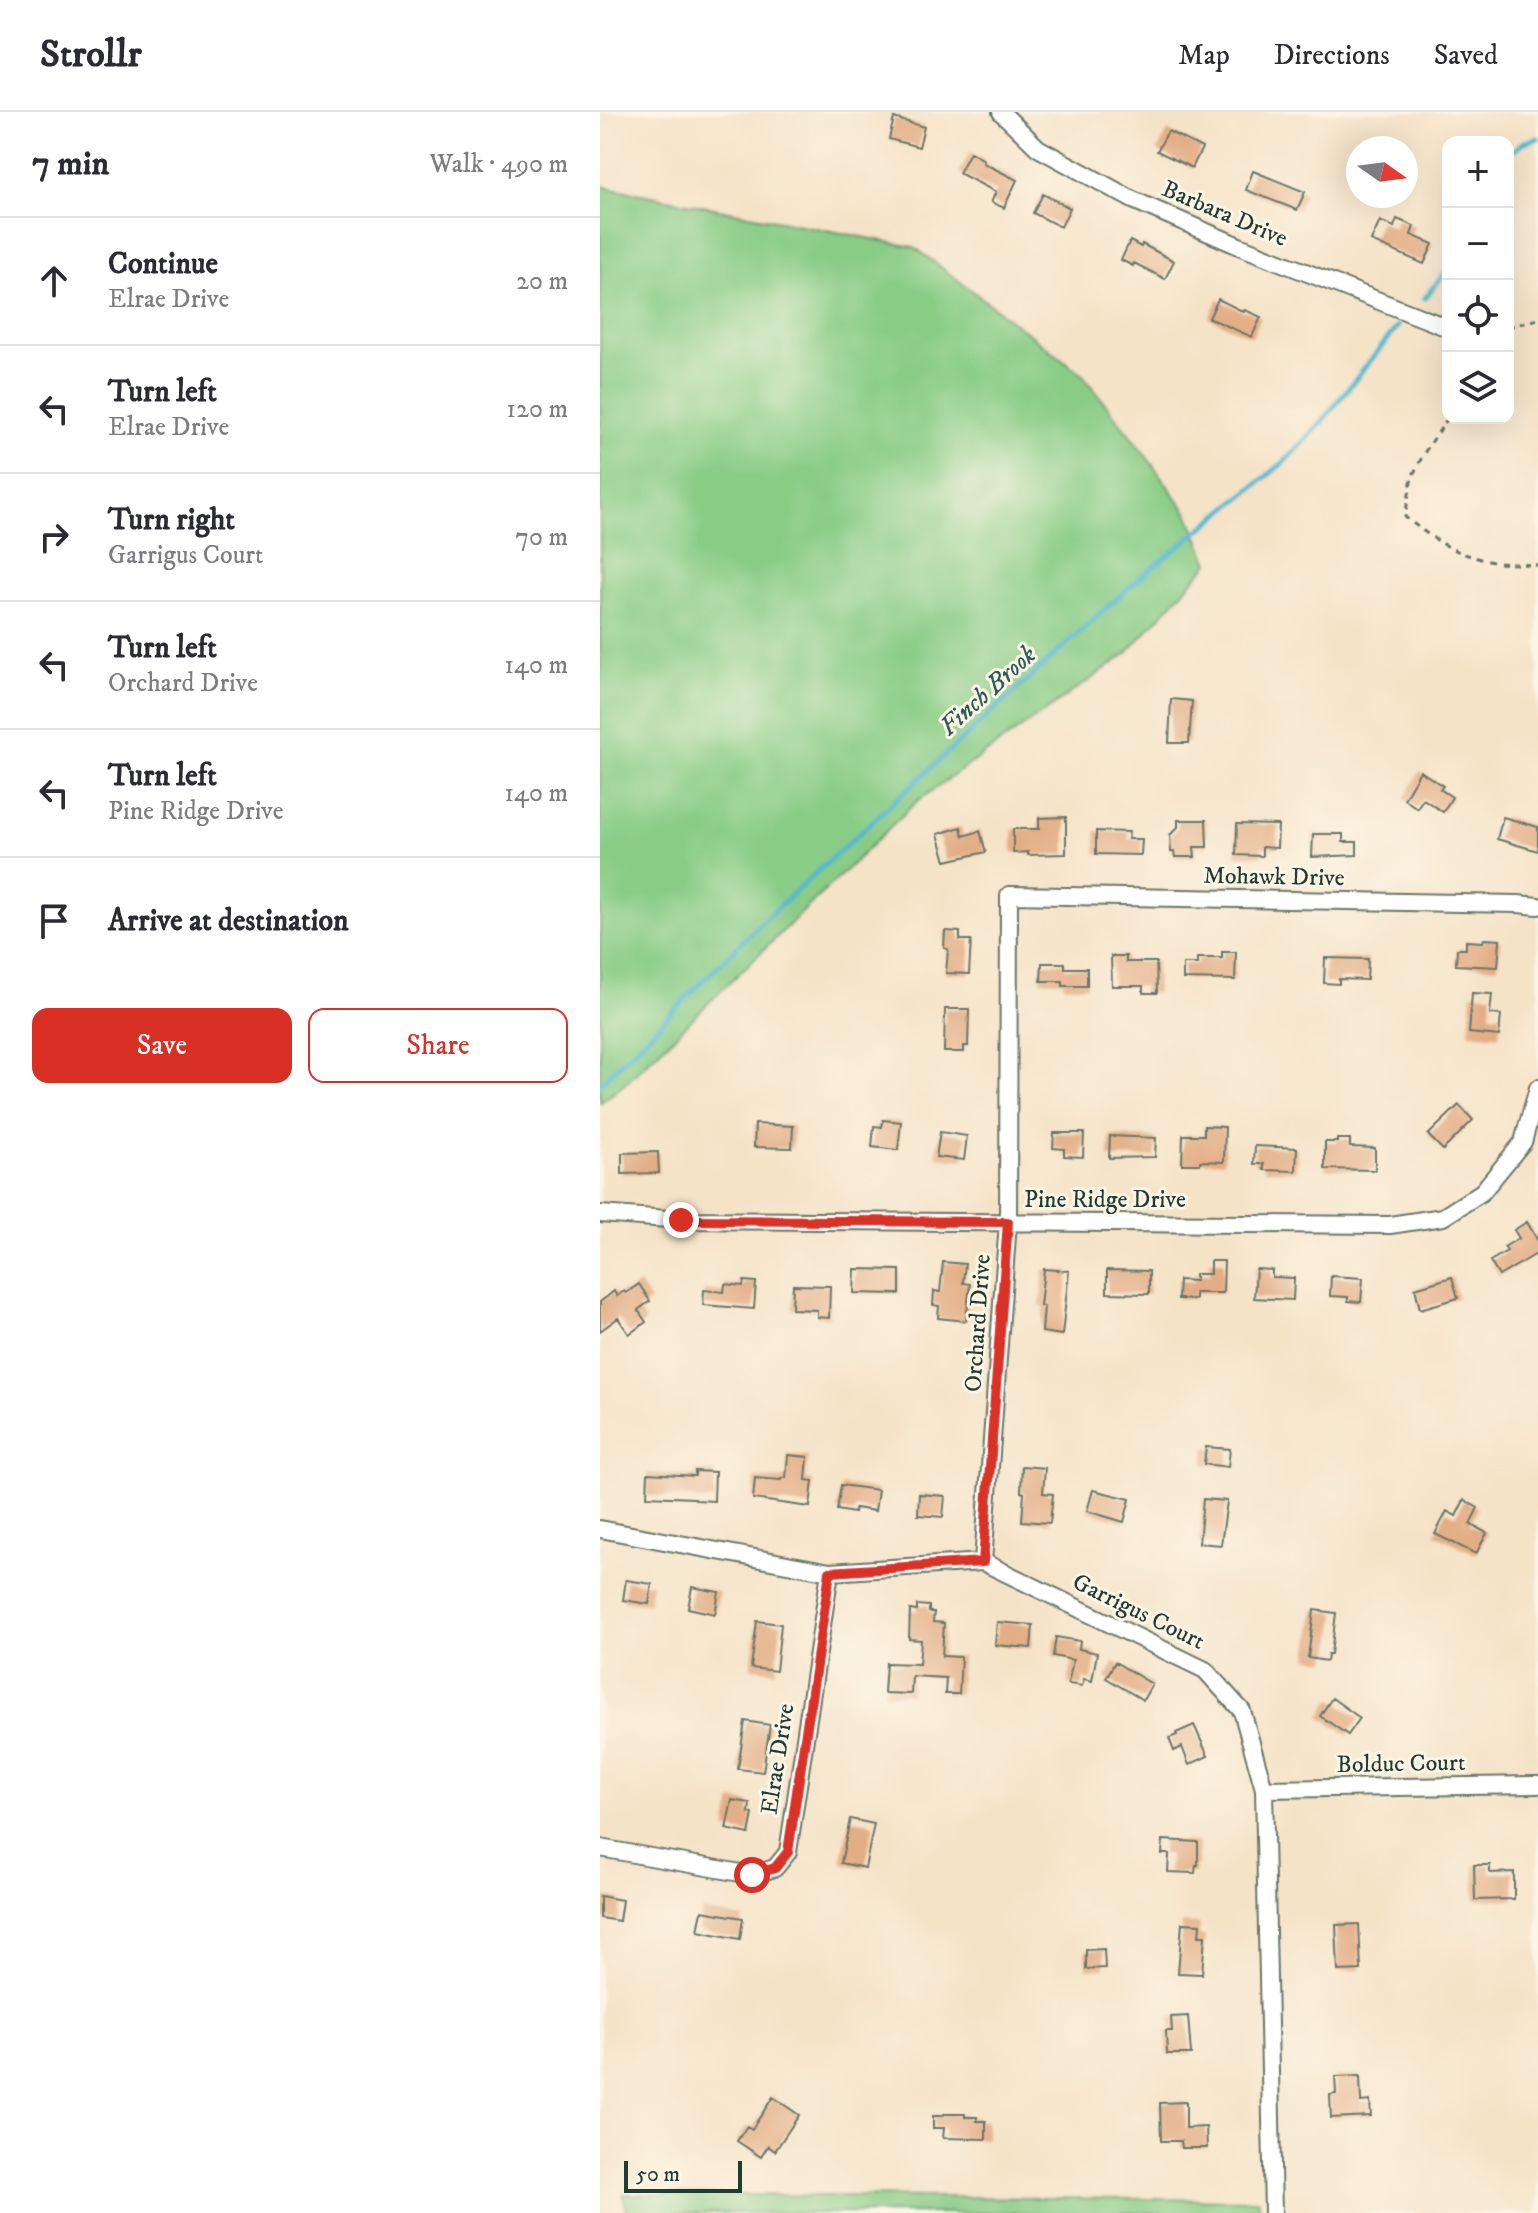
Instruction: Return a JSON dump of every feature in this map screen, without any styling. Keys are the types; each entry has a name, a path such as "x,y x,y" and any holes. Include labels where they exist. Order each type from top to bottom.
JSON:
{"street":[{"name":"Barbara Drive","path":"1001,112 1038,148 1133,200 1239,246 1442,326"},
{"name":"Mohawk Drive","path":"1009,895 1538,906"},
{"name":"Orchard Drive","path":"983,1562 1008,1222 1009,895"},
{"name":"Pine Ridge Drive","path":"600,1214 681,1220 1390,1225 1443,1217 1482,1192 1523,1142 1538,1088"},
{"name":"Garrigus Court","path":"600,1529 830,1572 983,1562 1205,1670 1242,1711 1264,1789 1273,2213"},
{"name":"Elrae Drive","path":"600,1848 752,1875 775,1868 788,1852 830,1572"},
{"name":"Bolduc Court","path":"1264,1789 1538,1785"}],"path":[{"path":"1514,325 1538,319"},
{"path":"1444,424 1412,477 1405,517 1443,546 1490,562 1538,566"}],"green space":[{"path":"600,186 914,247 1082,374 1189,515 1209,563 1125,655 916,802 627,1082 600,1103"},
{"path":"623,2194 1259,2200 1259,2213 627,2213"}],"building":[{"path":"894,118 924,127 919,147 889,139"},
{"path":"1168,131 1202,148 1192,168 1157,151"},
{"path":"970,152 984,160 983,163 1017,180 1004,208 991,202 996,192 959,173"},
{"path":"1253,171 1305,192 1297,210 1246,190"},
{"path":"1043,194 1070,208 1061,227 1033,213"},
{"path":"1397,219 1414,226 1411,235 1433,244 1424,264 1371,241 1380,221 1394,227"},
{"path":"1130,241 1174,261 1165,279 1121,260"},
{"path":"1218,299 1261,317 1252,337 1209,318"},
{"path":"1171,699 1192,701 1189,743 1169,743"},
{"path":"1420,771 1443,786 1440,789 1452,797 1443,812 1423,799 1417,808 1404,799"},
{"path":"1066,817 1066,854 1013,853 1013,829 1039,829 1039,818"},
{"path":"1503,817 1538,827 1538,851 1497,839"},
{"path":"1178,820 1206,820 1207,847 1194,847 1195,857 1175,857 1171,852 1170,835 1178,827"},
{"path":"1237,824 1278,825 1277,848 1262,847 1262,856 1236,855"},
{"path":"961,827 963,836 980,831 986,852 946,861 938,834"},
{"path":"1096,831 1129,832 1128,839 1142,839 1141,855 1096,854"},
{"path":"1313,834 1343,834 1343,842 1357,842 1357,855 1312,857"},
{"path":"945,931 960,932 960,940 971,940 969,974 946,973 948,949 944,948"},
{"path":"1484,939 1500,940 1498,967 1456,965 1457,949 1466,949 1466,941 1483,942"},
{"path":"1222,952 1236,952 1235,980 1183,979 1183,964 1197,964 1197,958 1222,958"},
{"path":"1111,956 1126,956 1126,962 1156,962 1157,993 1143,993 1143,986 1112,986"},
{"path":"1325,958 1368,959 1367,980 1339,979 1339,984 1324,983"},
{"path":"1042,963 1065,963 1065,968 1087,968 1087,986 1063,986 1063,981 1041,981"},
{"path":"1472,993 1492,994 1490,1014 1501,1015 1499,1036 1469,1033"},
{"path":"945,1009 969,1009 968,1046 964,1046 964,1052 944,1052"},
{"path":"1459,1105 1473,1120 1443,1150 1428,1135"},
{"path":"883,1120 901,1122 898,1150 872,1147 874,1126 882,1127"},
{"path":"755,1124 793,1126 792,1148 754,1147"},
{"path":"1204,1126 1225,1127 1224,1162 1182,1164 1183,1135 1204,1135"},
{"path":"940,1132 967,1136 964,1160 936,1157"},
{"path":"1054,1133 1084,1133 1083,1157 1064,1156 1064,1149 1053,1148"},
{"path":"1110,1136 1156,1138 1155,1157 1109,1158"},
{"path":"1337,1139 1350,1139 1350,1147 1375,1148 1375,1170 1325,1169 1325,1142 1337,1142"},
{"path":"1255,1146 1297,1148 1296,1171 1264,1170 1264,1164 1254,1164"},
{"path":"658,1152 659,1173 622,1174 622,1153"},
{"path":"1527,1222 1538,1241 1538,1253 1499,1276 1490,1261 1507,1251 1504,1247 1519,1238 1514,1230"},
{"path":"1210,1261 1224,1261 1223,1293 1195,1293 1195,1299 1178,1299 1179,1280 1195,1281 1195,1274 1210,1274"},
{"path":"943,1262 965,1264 963,1283 970,1284 966,1321 938,1318 939,1306 933,1305 934,1291 940,1292"},
{"path":"855,1269 900,1270 900,1294 854,1293"},
{"path":"1044,1269 1069,1271 1062,1335 1042,1332 1044,1306 1040,1306"},
{"path":"1256,1269 1272,1270 1272,1277 1294,1278 1293,1300 1254,1298"},
{"path":"1107,1270 1149,1271 1149,1294 1107,1293"},
{"path":"1331,1276 1363,1278 1361,1302 1348,1301 1348,1297 1330,1296"},
{"path":"1452,1277 1458,1298 1420,1309 1415,1288"},
{"path":"744,1281 756,1282 754,1309 703,1305 704,1290 724,1292 725,1284 743,1286"},
{"path":"639,1284 650,1301 638,1310 646,1322 629,1334 618,1318 600,1331 600,1302 614,1291 617,1296"},
{"path":"793,1285 830,1286 829,1318 817,1317 817,1310 792,1309"},
{"path":"1206,1447 1230,1449 1228,1467 1204,1464"},
{"path":"788,1455 808,1457 806,1480 813,1481 810,1507 753,1499 755,1478 786,1478"},
{"path":"1022,1466 1045,1468 1043,1493 1053,1494 1050,1523 1022,1521"},
{"path":"695,1471 715,1472 714,1501 647,1496 648,1473 695,1476"},
{"path":"841,1485 878,1490 875,1511 855,1508 854,1513 837,1510"},
{"path":"1093,1490 1130,1499 1124,1522 1087,1511"},
{"path":"919,1494 945,1496 943,1517 918,1515"},
{"path":"1203,1499 1227,1501 1221,1545 1199,1543"},
{"path":"1464,1500 1478,1508 1470,1524 1487,1533 1476,1554 1435,1534 1447,1511 1456,1516"},
{"path":"626,1580 652,1584 649,1604 623,1600"},
{"path":"692,1587 719,1592 715,1614 688,1608"},
{"path":"917,1605 929,1606 929,1612 934,1612 933,1622 944,1623 942,1656 961,1657 959,1694 945,1694 946,1678 912,1676 911,1694 884,1693 886,1663 919,1664 921,1640 909,1639 910,1610 917,1611"},
{"path":"1314,1610 1336,1613 1331,1654 1328,1654 1327,1661 1308,1658"},
{"path":"757,1621 781,1624 776,1671 751,1668"},
{"path":"997,1622 1033,1625 1031,1648 995,1645"},
{"path":"1056,1637 1080,1641 1079,1649 1097,1653 1092,1681 1084,1679 1082,1686 1068,1684 1073,1660 1053,1656"},
{"path":"1115,1662 1152,1684 1143,1700 1106,1678"},
{"path":"1332,1698 1360,1718 1348,1735 1320,1716"},
{"path":"745,1721 770,1725 763,1772 738,1769"},
{"path":"1194,1725 1208,1756 1189,1765 1182,1747 1174,1751 1169,1738"},
{"path":"732,1800 750,1803 749,1813 753,1814 749,1834 726,1829"},
{"path":"850,1819 874,1824 865,1868 841,1863"},
{"path":"1163,1840 1198,1842 1195,1873 1168,1872 1169,1854 1162,1854"},
{"path":"1474,1865 1490,1865 1490,1873 1514,1872 1514,1899 1475,1900"},
{"path":"600,1896 622,1900 619,1921 600,1918"},
{"path":"702,1911 743,1918 740,1939 698,1931"},
{"path":"1182,1923 1200,1924 1199,1936 1205,1936 1202,1974 1178,1973"},
{"path":"1359,1924 1361,1970 1338,1971 1336,1925"},
{"path":"1104,1949 1105,1968 1086,1969 1086,1950"},
{"path":"1188,2016 1191,2054 1167,2054 1166,2031 1172,2031 1171,2017"},
{"path":"1360,2076 1361,2102 1370,2101 1371,2116 1331,2118 1330,2095 1336,2094 1335,2077"},
{"path":"773,2097 799,2115 775,2151 768,2146 761,2157 737,2141 747,2126 752,2129"},
{"path":"1186,2102 1186,2128 1206,2127 1207,2148 1182,2148 1181,2141 1161,2141 1160,2103"},
{"path":"965,2114 965,2117 977,2117 977,2121 986,2121 986,2139 943,2138 944,2128 933,2128 933,2116"}],"waterway":[{"name":"Finch Brook","path":"1514,150 1522,143 1538,138"},
{"name":"Finch Brook","path":"1425,298 1442,277"},
{"name":"Finch Brook","path":"600,1084 762,922 1136,581 1282,464 1320,424 1398,326"}],"route":[{"path":"681,1220 1008,1222 983,1562 830,1572 788,1852 775,1868 752,1875"}]}
